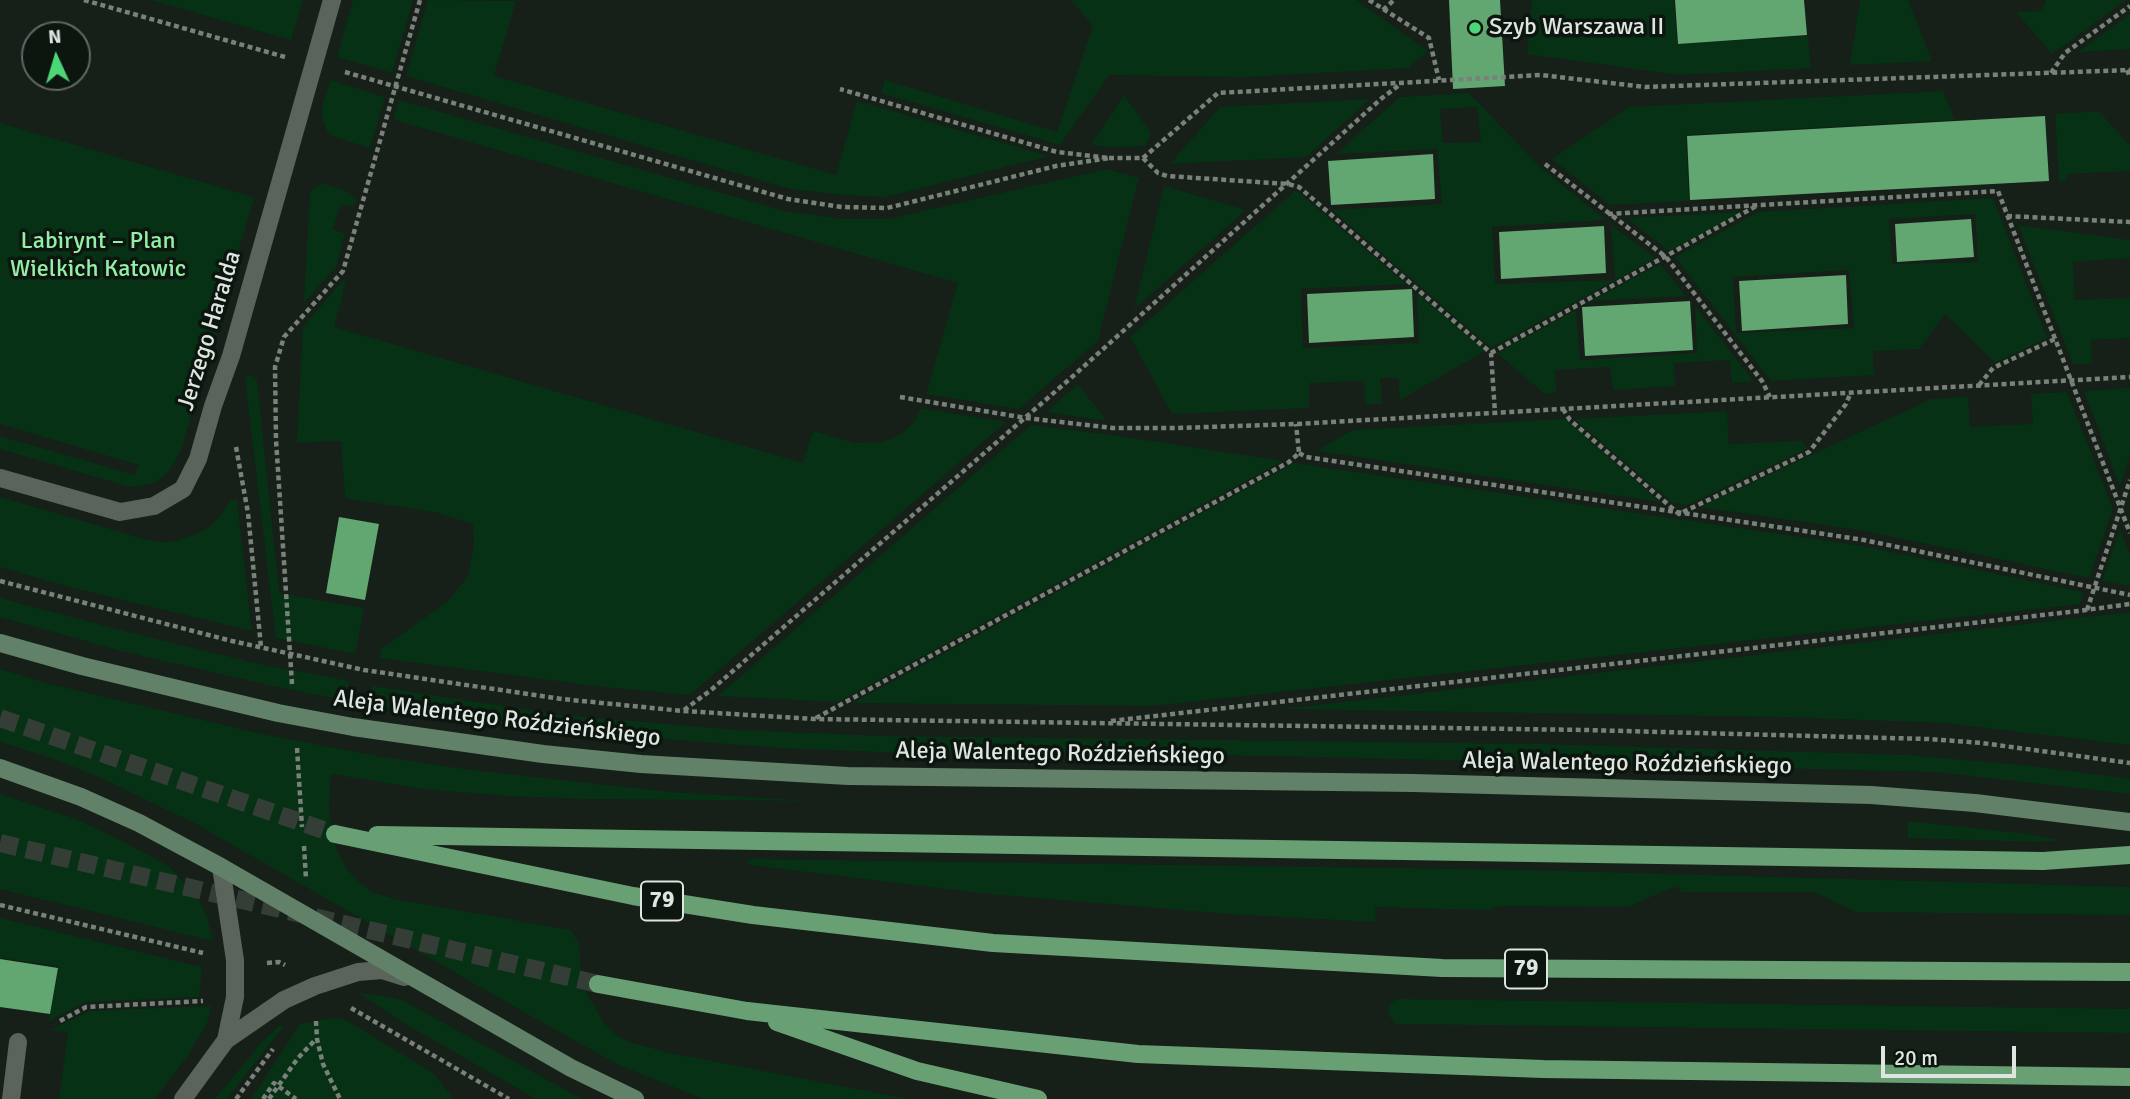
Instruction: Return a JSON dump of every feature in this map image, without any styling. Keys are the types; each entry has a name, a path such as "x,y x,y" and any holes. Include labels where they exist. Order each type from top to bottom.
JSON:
{"main road":[{"name":"Aleja Walentego Roździeńskiego","path":"0,643 82,666 278,713 353,727 543,754 641,764 862,776 1413,783 1858,795 1975,803 2130,821"},
{"path":"0,768 81,797 139,823 221,867 571,1068 635,1099"},
{"name":"79","path":"2130,855 2043,861 335,834 633,896 752,915 993,943 1442,968 2130,972"},
{"path":"598,984 747,1012 1138,1054 1543,1069 2130,1077"},
{"path":"747,1012 917,1071 1038,1099"}],"street":[{"name":"Jerzego Haralda","path":"0,478 120,512 154,506 183,489 198,459 231,356 332,0"},
{"path":"221,867 235,960 235,997 226,1040"},
{"path":"183,1099 226,1040 284,1000 315,986 358,972 382,970 421,982"},
{"path":"10,1099 18,1042"}],"path":[{"path":"84,0 289,58"},
{"path":"292,684 276,440 275,367 284,337 343,271 420,0"},
{"path":"1368,0 1429,38 1439,80"},
{"path":"1383,10 1394,0"},
{"path":"2051,73 2065,53 2130,6"},
{"path":"313,63 788,199 842,207 887,208 1056,166 1109,158"},
{"path":"840,89 1057,152 1109,158 1143,158 1218,93 1541,75 1645,87 2129,70 2130,76"},
{"path":"683,711 711,690 1026,418 1402,82"},
{"path":"1143,158 1158,173 1167,176 1299,187 1491,353 1496,413"},
{"path":"1545,164 1666,257 1762,381 1770,397"},
{"path":"1608,214 1998,191 2130,533"},
{"path":"1491,353 1759,205"},
{"path":"2007,216 2130,222"},
{"path":"1979,385 1993,368 2055,339"},
{"path":"900,397 1026,418 1113,428 1297,424 2130,377"},
{"path":"1679,513 1809,452 1846,404 1852,392"},
{"path":"1563,409 1570,419 1679,513"},
{"path":"1297,424 1299,453"},
{"path":"1299,453 1306,457 1864,540 2130,595"},
{"path":"814,719 1289,462 1299,453"},
{"path":"2087,610 2130,480"},
{"path":"248,513 261,647"},
{"path":"0,581 122,614 376,672 562,699 683,711 814,719 1585,730 1928,739 1982,743 2130,762"},
{"path":"1093,723 2130,604"},
{"path":"296,739 307,890"},
{"path":"0,905 253,965 272,961"},
{"path":"315,986 497,1096 509,1099"},
{"path":"60,1021 86,1007 205,1001 206,990"},
{"path":"315,1013 323,1064 340,1099"},
{"path":"236,1099 281,1039"},
{"path":"269,1099 298,1058 317,1039"},
{"path":"262,1099 274,1083 296,1099"}],"green space":[{"path":"151,0 303,0 291,40"},
{"path":"353,0 413,0 392,73 337,57"},
{"path":"428,0 516,1 494,76 836,175 857,101 1049,156 886,197 790,189 406,76"},
{"path":"1071,0 1356,0 1428,51 1408,68 1246,77 1109,75 1060,145 881,93 885,80 1057,132 1093,26"},
{"path":"1532,0 1674,0 1677,44 1808,36 1811,68 1678,75 1527,54"},
{"path":"1860,0 1908,0 1932,61 1850,65"},
{"path":"2046,0 2126,0 2052,54 2016,12 2042,11"},
{"path":"2130,14 2130,49 2078,52"},
{"path":"330,80 385,97 370,148 335,137 327,131 322,107"},
{"path":"1943,91 1955,120 1686,135 1689,201 1610,205 1552,159 1629,107"},
{"path":"1469,93 1540,167 1606,220 1492,227 1495,284 1615,280 1611,225 1656,258 1491,348 1332,210 1442,204 1437,149 1336,154 1400,97","holes":["1477,107 1481,142 1443,143 1440,109"]},
{"path":"1124,95 1151,133 1146,146 1091,145"},
{"path":"1370,99 1306,157 1170,164 1220,107"},
{"path":"399,100 785,211 842,219 888,219 1107,169 1139,178 1098,341 1019,409 926,394 958,283 394,120"},
{"path":"2099,111 2130,146 2130,171 2067,174 2067,180 2059,181 2055,114"},
{"name":"Labirynt – Plan Wielkich Katowic","path":"0,123 254,197 182,448 170,470 155,483 130,487 0,449 0,436 135,475 139,465 0,424"},
{"path":"320,184 344,190 356,200 353,207 341,204 333,229 345,234 336,267 304,303 310,191"},
{"path":"1164,186 1246,210 1134,309"},
{"path":"1296,190 1406,284 1301,289 1303,348 1419,343 1417,293 1485,351 1400,400 1398,378 1380,378 1382,404 1366,405 1364,381 1309,383 1309,408 1172,414 1130,337"},
{"path":"1993,198 2047,338 1995,363 1945,314 1919,349 1873,351 1874,375 1771,381 1675,257 1758,212","holes":["1975,214 1978,262 1892,264 1889,219","1849,270 1854,328 1736,333 1733,277"]},
{"path":"1742,212 1669,251 1627,218"},
{"path":"2018,225 2130,240 2130,258 2073,262 2075,300 2130,298 2130,338 2091,340 2092,364 2073,364"},
{"path":"1660,264 1686,296 1591,301"},
{"path":"347,275 334,327 803,463 813,431 855,443 883,442 901,434 915,421 921,408 1006,422 690,695 604,687 379,658 381,649 448,601 468,576 474,546 473,524 438,513 345,498 341,441 297,443 303,327"},
{"path":"1695,306 1753,381 1732,383 1730,360 1674,363 1675,386 1613,390 1610,367 1555,370 1556,393 1545,394 1497,353 1576,310 1580,360 1697,353"},
{"path":"250,374 257,379 279,593 364,608 355,654 276,638 245,379"},
{"path":"1078,384 1107,421 1046,412"},
{"path":"2130,388 2130,455 2120,486 2084,391"},
{"path":"2067,392 2113,509 2089,578 1865,531 1700,507 1931,399 1968,397 1970,427 2033,424 2031,394"},
{"path":"1727,411 1729,444 1803,441 1807,449 1687,505 1673,503 1574,419"},
{"path":"1565,419 1660,502 1317,451 1352,430"},
{"path":"1031,425 1283,461 838,702 718,696"},
{"path":"1294,463 1862,546 2083,592 2080,604 1153,706 853,703"},
{"path":"0,497 162,542 176,541 209,527 231,500 237,500 252,631 73,588 0,567"},
{"path":"2120,529 2130,556 2130,586 2102,581"},
{"path":"0,598 259,664 350,681 346,694 338,699 121,651 0,617"},
{"path":"2130,612 2130,745 1944,723 1784,717 1282,709"},
{"path":"0,669 50,684 262,734 383,757 471,770 669,792 815,801 509,796 422,789 331,774 329,805 332,834 338,853 347,869 374,893 394,899 571,930 579,944 584,988 604,1023 616,1035 629,1042 670,1053 909,1099 703,1099 619,1065 196,824 103,779 51,758 0,742"},
{"path":"372,686 562,715 738,730 886,736 1541,744 1907,755 2023,765 2130,779 2130,794 1935,772 1275,756 880,752 780,748 537,729 426,714 377,706 370,699"},
{"path":"0,794 76,819 170,867 199,900 207,916 213,941 0,889"},
{"path":"1907,821 2061,840 2039,842 1908,838"},
{"path":"752,859 1528,870 2130,887 2130,915 1856,912 1814,892 1681,892 1680,887 1628,907 1502,906 1488,910 1375,907 1376,922 1228,914 988,894 750,865 747,862"},
{"path":"0,918 202,967 199,997 85,1002 49,1021 59,966 0,958"},
{"path":"358,993 402,1000 582,1099 536,1099 407,1025"},
{"path":"1396,999 2130,1009 2130,1033 1396,1024 1388,1009"},
{"path":"211,1006 207,1024 189,1054 155,1099 59,1099 68,1032 50,1030 90,1011"},
{"path":"331,1018 344,1019 433,1073 454,1099 251,1099 300,1024"},
{"path":"280,1025 284,1026 227,1099 215,1099 262,1042"}],"building":[{"path":"1449,0 1500,0 1505,86 1453,89"},
{"path":"1675,0 1804,0 1807,35 1678,44"},
{"path":"2045,116 2049,181 1690,200 1687,136"},
{"path":"1433,154 1435,199 1331,205 1328,161"},
{"path":"1971,219 1974,257 1897,262 1895,224"},
{"path":"1604,226 1606,273 1501,279 1499,232"},
{"path":"1846,275 1848,324 1742,331 1739,281"},
{"path":"1412,289 1414,337 1309,343 1307,294"},
{"path":"1690,301 1693,350 1585,356 1582,307"},
{"path":"339,517 379,524 365,600 326,593"},
{"path":"0,959 58,968 50,1014 0,1007"}],"tunnel":[{"path":"0,718 335,834"},
{"path":"0,843 598,984"}],"place":[{"name":"Szyb Warszawa II","path":"1475,28"}]}
